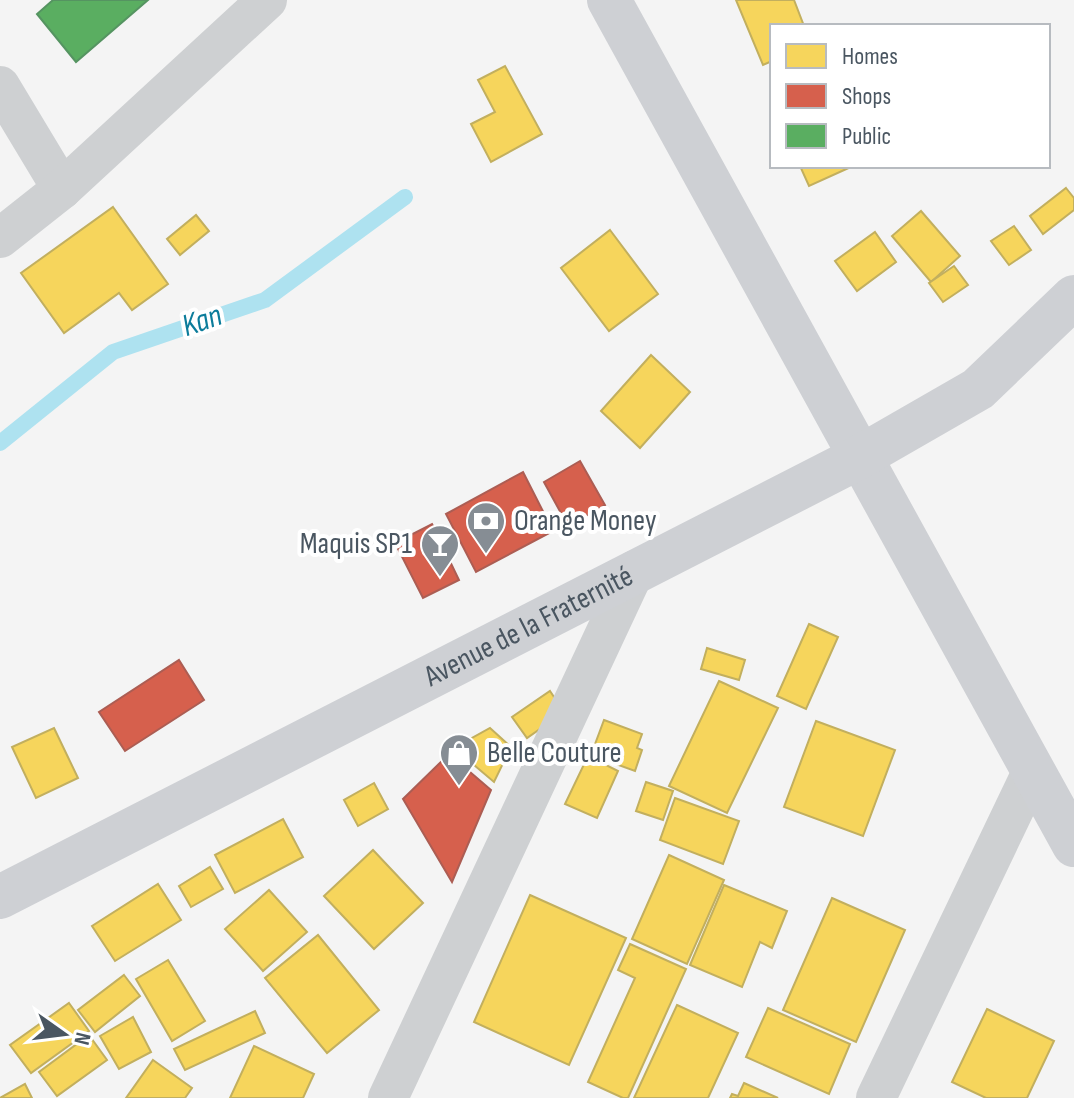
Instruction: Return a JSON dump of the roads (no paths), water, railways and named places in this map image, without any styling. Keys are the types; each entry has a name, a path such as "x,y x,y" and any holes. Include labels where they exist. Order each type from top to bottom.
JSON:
{"street":[{"path":"0,238 62,189 267,0"},
{"path":"609,0 858,458 1074,845"},
{"path":"0,86 62,189"},
{"name":"Avenue de la Fraternité","path":"0,897 858,458 978,389 1074,297"},
{"path":"388,1098 635,570"},
{"path":"876,1098 1033,770"}],"waterway":[{"name":"Kan","path":"0,443 113,352 265,300 405,197"}],"place":[{"name":"Orange Money","path":"486,555"},
{"name":"Maquis SP1","path":"440,578"},
{"name":"Belle Couture","path":"459,787"}]}
